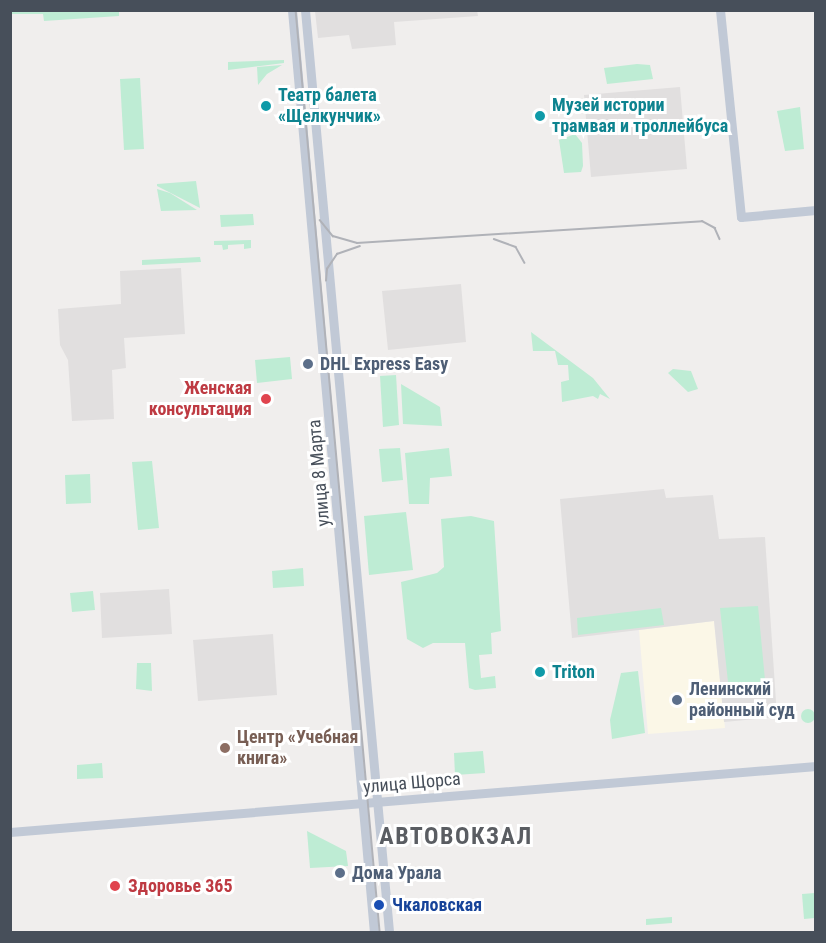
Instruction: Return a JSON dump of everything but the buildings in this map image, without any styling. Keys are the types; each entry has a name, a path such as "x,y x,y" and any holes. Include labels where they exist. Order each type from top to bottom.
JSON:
{"main road":[{"name":"улица 8 Марта","path":"292,10 374,933"},
{"name":"улица 8 Марта","path":"305,10 389,933"},
{"path":"720,10 741,217 816,210"},
{"name":"улица Щорса","path":"10,832 816,766"}],"shaded area":[{"path":"477,10 478,16 394,22 396,45 352,49 349,35 318,38 315,11"},
{"path":"680,87 687,169 591,177 584,95"},
{"path":"181,268 185,334 124,338 126,368 112,370 114,419 72,421 68,360 60,345 58,309 121,304 120,271"},
{"path":"461,284 466,342 388,350 382,291"},
{"path":"664,489 666,498 713,495 719,539 765,537 777,717 724,722 714,621 572,638 560,499"},
{"path":"169,589 172,634 102,638 100,593"},
{"path":"714,621 725,728 648,734 639,630"},
{"path":"273,634 277,695 198,701 193,640"}],"green space":[{"path":"11,10 119,11 119,16 44,21 43,14 11,14"},
{"path":"284,60 284,63 228,70 228,62"},
{"path":"637,64 650,65 653,79 607,84 604,68"},
{"path":"282,65 267,74 258,85 257,67"},
{"path":"140,78 144,149 124,150 120,79"},
{"path":"800,107 804,149 785,151 777,111"},
{"path":"575,134 582,143 583,166 581,172 564,173 559,140"},
{"path":"196,181 200,208 157,186 157,184"},
{"path":"157,189 170,193 197,210 161,211"},
{"path":"253,214 254,225 221,227 220,215"},
{"path":"251,240 251,248 244,249 244,244 228,245 228,249 223,250 222,245 214,245 214,241"},
{"path":"200,257 201,262 142,265 142,260"},
{"path":"531,332 593,378 610,399 600,394 598,399 593,396 562,402 561,382 569,380 568,365 558,365 555,351 533,351"},
{"path":"290,357 292,379 257,383 255,360"},
{"path":"673,369 691,371 698,389 688,392 668,373"},
{"path":"396,375 399,425 383,427 380,376"},
{"path":"401,384 440,407 442,426 403,424"},
{"path":"400,448 403,480 382,482 379,449"},
{"path":"449,448 452,476 430,478 429,504 409,504 405,453"},
{"path":"152,461 159,528 138,530 132,462"},
{"path":"90,474 91,503 66,504 65,475"},
{"path":"406,512 413,570 369,575 364,516"},
{"path":"471,516 494,521 501,631 491,633 492,654 479,655 481,678 495,676 496,688 475,690 469,688 465,643 433,643 423,648 407,639 401,582 437,573 444,567 441,519"},
{"path":"303,568 304,586 273,588 272,571"},
{"path":"93,591 95,610 72,612 70,593"},
{"path":"758,606 765,680 760,693 749,698 733,693 728,682 720,608"},
{"path":"661,608 664,625 578,635 577,618"},
{"path":"137,663 151,663 152,691 136,689"},
{"path":"638,671 645,733 612,739 610,720 621,673"},
{"path":"805,709 811,709 815,716 811,723 805,723 801,719 801,713"},
{"path":"483,751 485,773 455,775 454,753"},
{"path":"102,763 103,778 77,779 77,765"},
{"path":"307,831 346,851 348,866 310,868"},
{"path":"815,893 815,918 804,919 802,894"},
{"path":"672,917 672,923 646,925 646,919"}],"tram line":[{"path":"296,10 380,932"},
{"path":"320,220 333,236 357,243 702,221 715,228 720,239"},
{"path":"494,239 516,247 525,263"},
{"path":"326,281 327,269 337,254 360,246"}],"place":[{"name":"Театр балета «Щелкунчик»","path":"266,106"},
{"name":"Музей истории трамвая и троллейбуса","path":"540,116"},
{"name":"DHL Express Easy","path":"308,364"},
{"name":"Женская консультация","path":"266,399"},
{"name":"Triton","path":"540,672"},
{"name":"Ленинский районный суд","path":"677,700"},
{"name":"Центр «Учебная книга»","path":"225,748"},
{"name":"Дома Урала","path":"340,873"},
{"name":"Здоровье 365","path":"115,886"},
{"name":"Чкаловская","path":"379,905"}],"district":[{"name":"АВТОВОКЗАЛ","path":"456,837"}]}
